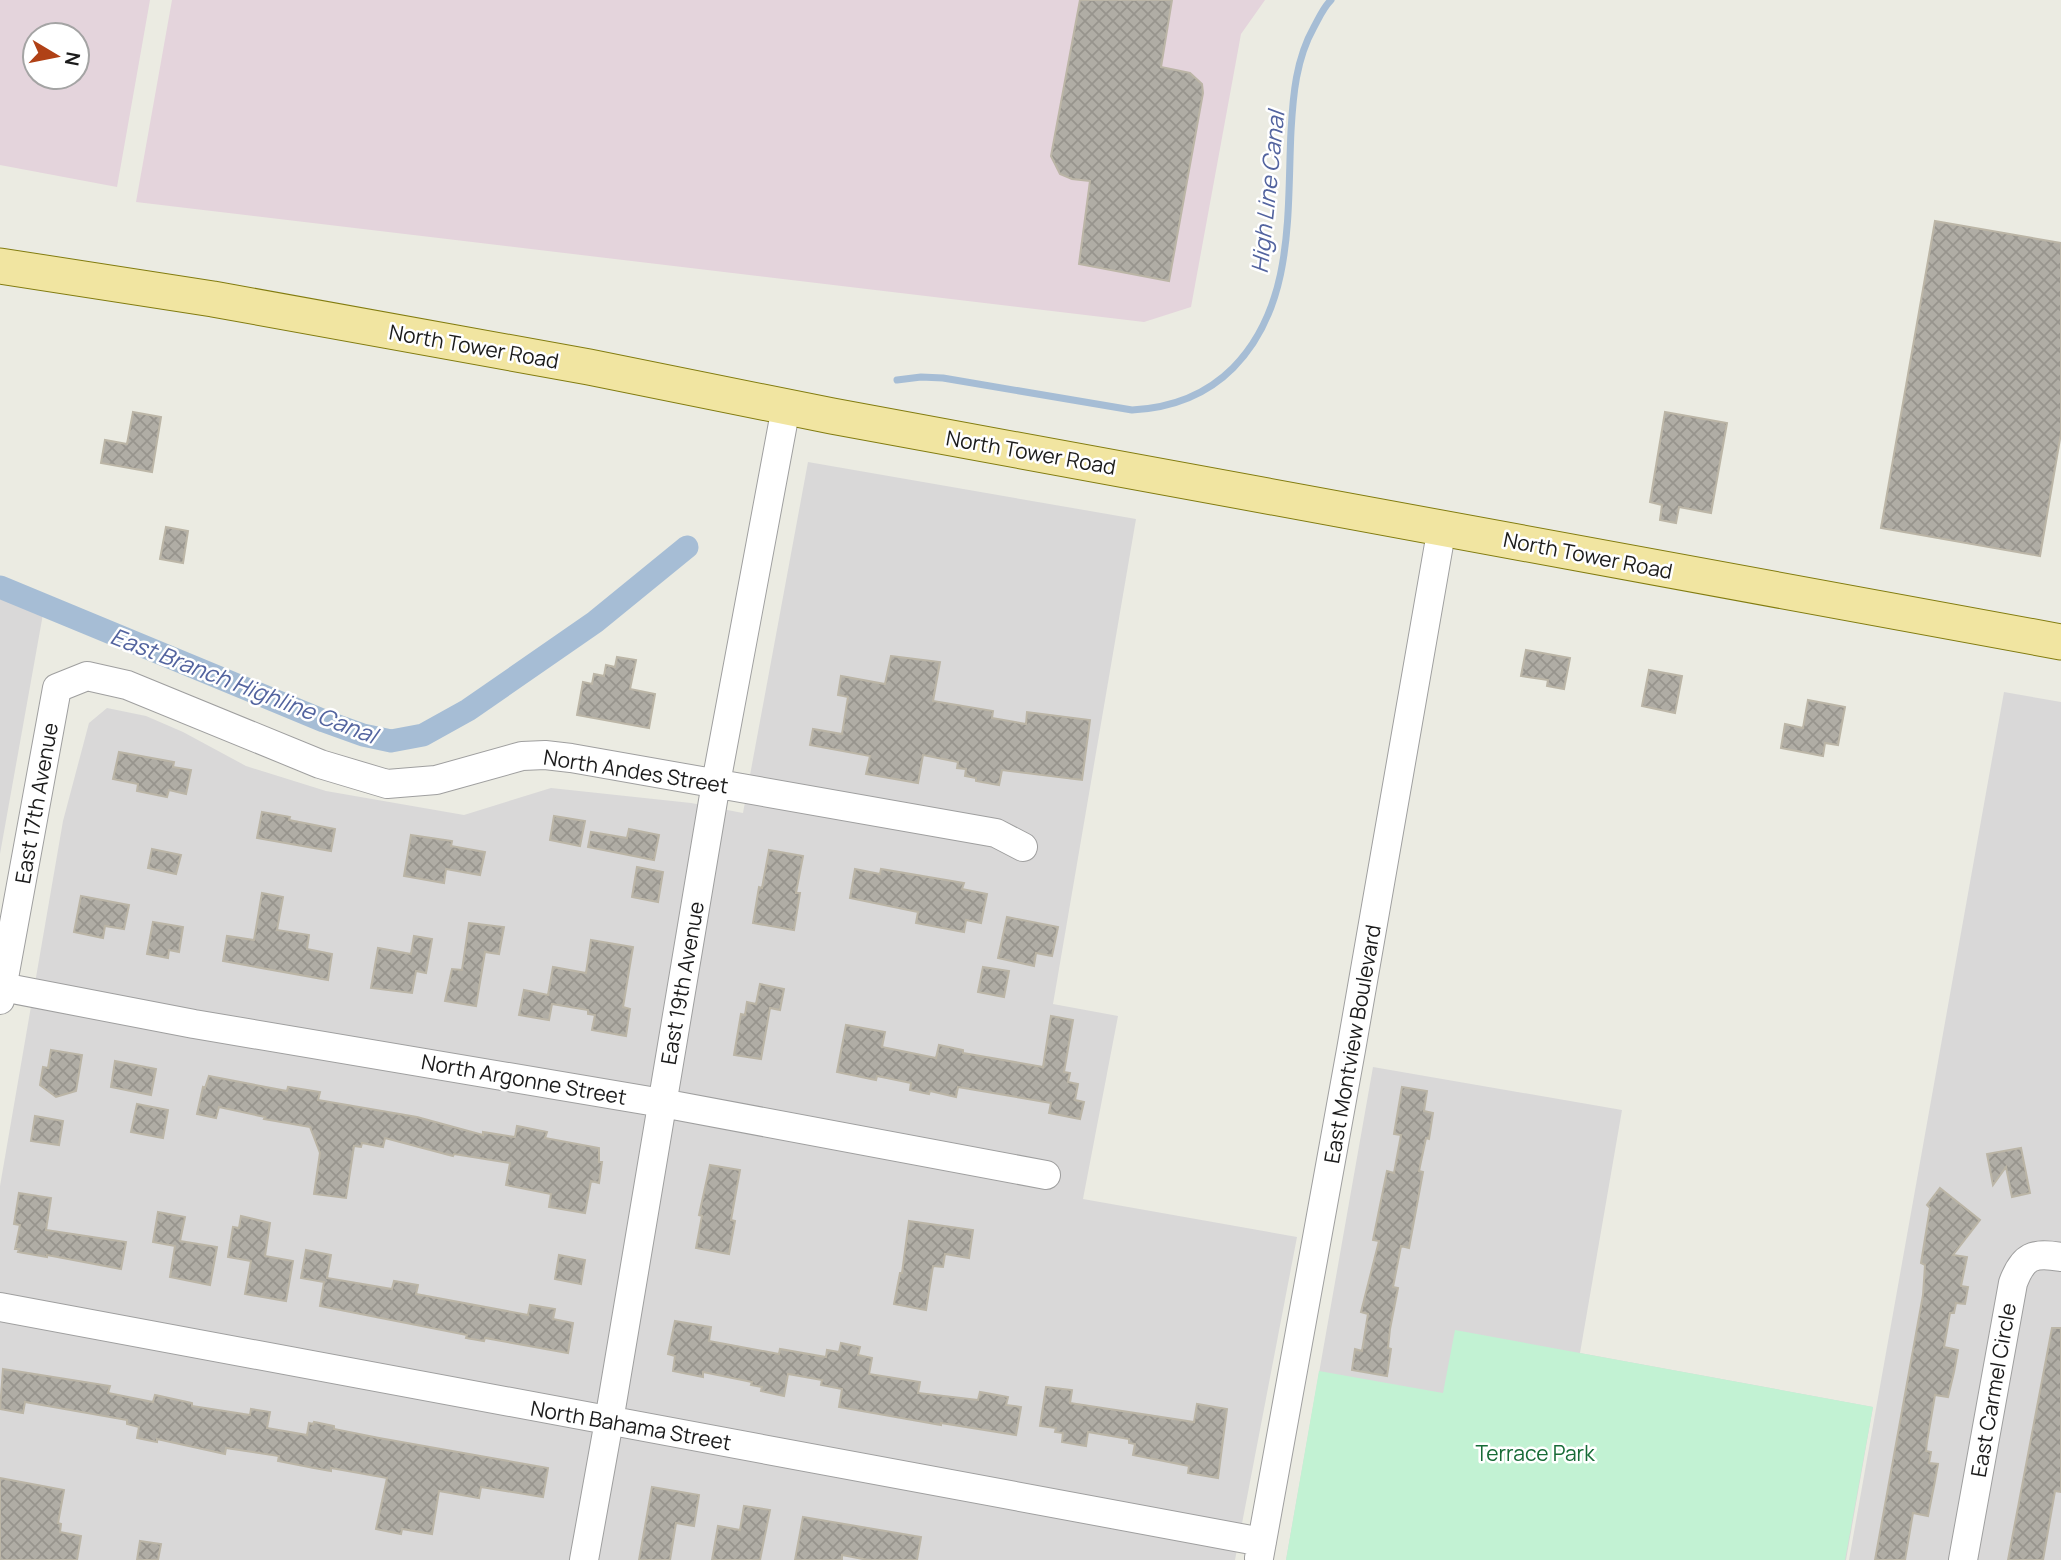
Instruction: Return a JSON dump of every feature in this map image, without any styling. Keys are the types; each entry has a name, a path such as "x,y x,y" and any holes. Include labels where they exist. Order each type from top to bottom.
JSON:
{"main road":[{"name":"North Tower Road","path":"0,266 213,299 536,357 786,407 2061,642"}],"street":[{"name":"East 19th Avenue","path":"584,1560 610,1421 716,783 786,407"},
{"name":"East Montview Boulevard","path":"1260,1551 1442,527"},
{"name":"North Andes Street","path":"57,688 87,676 127,685 320,764 387,784 436,780 522,756 545,755 996,833 1023,847"},
{"name":"East 17th Avenue","path":"1,994 8,907 57,688"},
{"name":"North Argonne Street","path":"1,994 662,1102 1046,1175"},
{"name":"East Carmel Circle","path":"1963,1560 2012,1283 2027,1258 2046,1254 2061,1257"},
{"name":"North Bahama Street","path":"0,1307 610,1421 1260,1551"}],"shaded area":[{"path":"0,0 150,0 117,187 0,165"},
{"path":"172,0 1265,0 1241,34 1191,307 1144,322 136,202"},
{"path":"808,462 1136,519 1053,1004 1118,1016 1083,1199 1297,1237 1235,1560 0,1560 0,1186 63,821 89,723 107,708 146,716 183,732 246,766 326,791 464,815 551,788 691,803 743,813"},
{"path":"0,597 43,614 0,854"},
{"path":"2004,692 2061,702 2061,1560 1849,1560"},
{"path":"1373,1067 1622,1110 1580,1353 1873,1407 1846,1560 1286,1560"}],"green space":[{"name":"Terrace Park","path":"1455,1330 1873,1407 1845,1560 1286,1560 1319,1371 1443,1393"}],"building":[{"path":"1080,0 1172,0 1161,67 1190,73 1202,84 1203,93 1169,281 1079,264 1090,181 1072,179 1060,174 1051,156"},
{"path":"1935,221 2061,243 2061,433 2040,556 1881,528"},
{"path":"133,412 161,417 152,472 101,463 105,440 127,444"},
{"path":"1665,412 1727,423 1711,513 1679,507 1676,523 1660,520 1662,505 1650,502"},
{"path":"166,527 188,531 183,563 160,559"},
{"path":"1526,650 1570,658 1564,689 1547,686 1548,680 1521,676"},
{"path":"891,656 940,662 933,701 993,711 992,718 1026,724 1027,712 1090,720 1082,780 1002,770 999,785 965,776 966,769 957,768 958,762 923,755 918,783 866,774 870,756 810,745 813,729 842,734 848,697 838,695 841,676 885,684"},
{"path":"617,657 636,660 630,689 655,694 649,728 577,715 583,682 592,684 594,674 604,676 606,665 615,667"},
{"path":"1649,670 1682,676 1675,713 1642,706"},
{"path":"1808,700 1845,707 1838,745 1825,743 1823,756 1781,748 1785,724 1803,728"},
{"path":"119,752 174,762 173,767 191,770 186,794 169,790 167,797 137,791 138,784 113,779"},
{"path":"262,812 335,829 331,851 257,838"},
{"path":"554,816 585,821 580,846 550,840"},
{"path":"629,829 659,835 654,860 588,847 591,832 627,838"},
{"path":"411,835 452,841 451,846 485,852 480,875 446,869 444,883 404,876"},
{"path":"152,849 181,855 176,874 148,868"},
{"path":"769,850 803,856 796,893 800,893 794,930 753,923"},
{"path":"637,867 663,872 658,902 632,897"},
{"path":"855,869 880,874 881,869 964,883 962,889 987,894 981,923 966,920 964,932 916,923 918,912 850,898"},
{"path":"262,893 283,897 277,930 309,935 307,949 332,954 328,980 223,961 227,936 254,940"},
{"path":"81,896 129,905 124,929 105,926 103,938 74,932"},
{"path":"1007,917 1058,927 1052,956 1036,953 1034,966 998,958"},
{"path":"153,922 183,927 179,952 169,950 168,958 147,954"},
{"path":"469,923 504,927 499,954 485,952 476,1006 445,1001 452,969 462,970"},
{"path":"414,936 432,939 426,973 416,971 412,993 371,988 378,948 411,954"},
{"path":"591,940 633,947 623,1007 630,1009 626,1036 592,1030 595,1015 588,1014 588,1010 552,1004 549,1020 519,1015 524,990 548,995 553,967 586,973"},
{"path":"983,967 1009,971 1004,997 978,992"},
{"path":"760,984 784,989 780,1010 770,1008 761,1059 734,1055 741,1014 745,1015 747,1002 756,1004"},
{"path":"1051,1016 1073,1020 1064,1072 1070,1073 1068,1082 1078,1084 1075,1100 1084,1102 1080,1119 1049,1113 1051,1103 958,1087 956,1097 930,1091 929,1094 910,1090 911,1083 877,1076 876,1080 837,1072 846,1025 885,1032 882,1047 936,1058 939,1045 963,1050 963,1053 1043,1067"},
{"path":"51,1050 82,1055 76,1091 56,1097 40,1085 43,1067 48,1068"},
{"path":"115,1061 156,1069 151,1095 111,1087"},
{"path":"209,1076 287,1091 288,1087 320,1092 318,1100 417,1117 483,1135 483,1132 515,1137 517,1126 547,1132 545,1138 599,1148 599,1162 602,1162 599,1183 591,1181 585,1213 549,1207 551,1194 506,1185 510,1163 454,1154 453,1156 385,1138 383,1147 362,1143 361,1147 354,1146 346,1198 314,1194 320,1153 310,1127 219,1107 216,1118 197,1114 203,1087 205,1088"},
{"path":"1402,1087 1427,1091 1424,1111 1433,1113 1429,1139 1426,1138 1419,1171 1423,1172 1409,1248 1401,1246 1393,1287 1398,1288 1390,1329 1388,1348 1391,1349 1387,1376 1352,1370 1355,1349 1362,1351 1368,1314 1361,1312 1379,1241 1373,1240 1387,1171 1394,1173 1401,1135 1394,1134"},
{"path":"137,1104 168,1110 163,1138 131,1132"},
{"path":"35,1116 63,1121 59,1145 31,1141"},
{"path":"2021,1148 2030,1193 2012,1197 2006,1167 1993,1185 1987,1154"},
{"path":"710,1165 740,1170 731,1220 735,1221 729,1254 696,1248 702,1216 699,1215"},
{"path":"1940,1188 1980,1220 1953,1255 1967,1257 1961,1286 1968,1287 1965,1304 1956,1303 1954,1313 1950,1313 1944,1347 1958,1350 1948,1397 1935,1395 1926,1451 1931,1452 1929,1463 1938,1464 1928,1516 1913,1513 1905,1560 1875,1560 1923,1295 1925,1265 1921,1263 1930,1208 1927,1205"},
{"path":"19,1193 51,1198 46,1230 126,1242 121,1269 18,1252 19,1249 15,1249 20,1225 14,1224"},
{"path":"158,1212 185,1217 180,1241 217,1247 210,1285 170,1277 175,1246 153,1242"},
{"path":"241,1216 270,1223 265,1256 293,1261 286,1301 245,1294 251,1261 228,1257 233,1227 239,1228"},
{"path":"909,1221 973,1230 969,1258 945,1254 943,1267 933,1266 926,1310 894,1304 902,1273"},
{"path":"306,1250 331,1255 327,1278 392,1289 394,1281 418,1285 416,1294 528,1315 530,1305 555,1309 553,1319 573,1323 568,1353 485,1338 484,1341 466,1338 467,1335 320,1306 324,1282 301,1278"},
{"path":"559,1255 585,1260 581,1284 555,1279"},
{"path":"675,1321 711,1327 709,1341 779,1354 780,1349 826,1357 827,1350 839,1352 841,1343 860,1347 858,1355 872,1358 869,1374 920,1382 918,1393 978,1400 980,1392 1008,1397 1006,1405 1021,1407 1016,1435 839,1407 842,1389 821,1385 822,1380 788,1374 784,1396 761,1391 762,1387 751,1385 752,1382 703,1372 703,1377 673,1371 675,1356 668,1354"},
{"path":"2052,1328 2061,1328 2061,1492 2055,1491 2043,1560 2008,1560"},
{"path":"3,1369 110,1386 108,1393 153,1402 155,1395 192,1403 192,1406 250,1415 251,1409 270,1412 267,1428 307,1435 309,1423 314,1422 379,1438 548,1468 543,1497 481,1487 479,1498 439,1491 432,1534 402,1529 401,1534 376,1529 387,1478 278,1461 279,1456 226,1448 225,1454 157,1439 157,1442 137,1438 139,1427 127,1424 127,1420 25,1402 23,1413 0,1409"},
{"path":"1046,1387 1072,1390 1070,1403 1194,1422 1197,1404 1227,1409 1218,1478 1188,1473 1189,1466 1133,1455 1135,1444 1129,1443 1129,1439 1088,1432 1086,1446 1062,1442 1063,1433 1055,1432 1056,1428 1040,1426"},
{"path":"0,1478 64,1490 58,1523 61,1524 60,1532 81,1536 77,1560 0,1560"},
{"path":"652,1487 699,1495 694,1526 676,1523 670,1560 639,1560"},
{"path":"744,1506 770,1510 760,1560 712,1560 718,1526 740,1530"},
{"path":"803,1517 921,1537 917,1560 868,1560 842,1555 842,1560 795,1560"},
{"path":"140,1541 161,1544 158,1560 137,1560"}],"waterway":[{"name":"High Line Canal","path":"897,380 943,378 1132,410 1160,407 1187,399 1222,378 1253,343 1268,316 1278,287 1287,225 1296,78 1308,39 1331,0"},
{"name":"East Branch Highline Canal","path":"0,587 324,721 363,735 391,741 423,735 468,710 595,622 687,547"}]}
